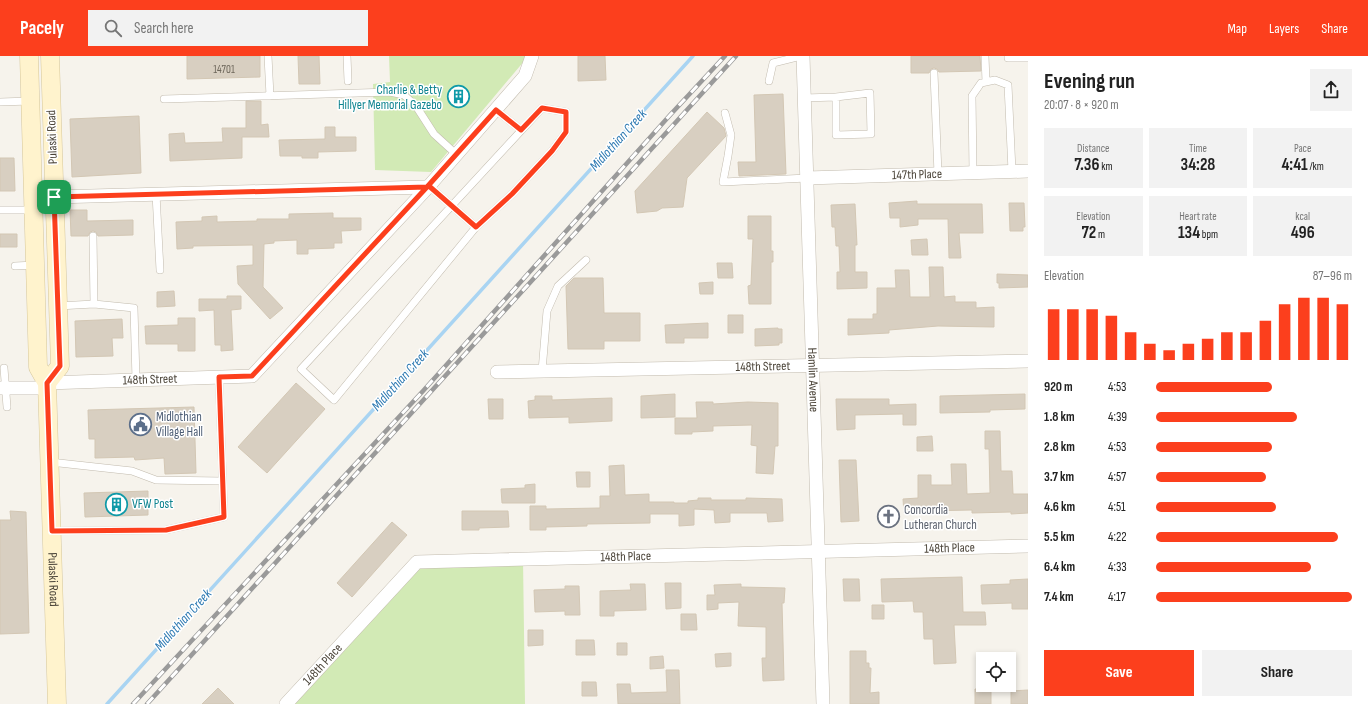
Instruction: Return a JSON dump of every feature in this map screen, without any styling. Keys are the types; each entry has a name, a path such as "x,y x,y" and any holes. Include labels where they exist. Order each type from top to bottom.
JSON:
{"main road":[{"name":"Pulaski Road","path":"29,56 38,367 47,385 57,704"},
{"name":"Pulaski Road","path":"47,385 60,366 50,56"}],"street":[{"path":"54,197 428,187 526,76 532,56"},
{"name":"Hamlin Avenue","path":"802,56 823,704"},
{"name":"147th Place","path":"807,178 1028,171"},
{"name":"148th Street","path":"3,388 136,380 252,376 428,187"},
{"name":"148th Street","path":"497,372 1028,361"},
{"name":"148th Place","path":"286,704 417,562 1028,546"}],"lane":[{"path":"268,56 270,96"},
{"path":"347,56 348,81"},
{"path":"769,81 773,63 802,56"},
{"path":"985,56 986,82"},
{"path":"1008,56 1008,58 1028,58"},
{"path":"934,73 938,174"},
{"path":"973,172 972,96 980,83 995,80 1008,85 1012,171"},
{"path":"164,99 390,92 404,95 416,106 434,134 456,154"},
{"path":"804,98 836,97 870,93 871,134 836,135 836,97"},
{"path":"0,102 30,101"},
{"path":"542,108 566,112 566,132 552,151 512,194 476,227 334,400 301,369 451,205 542,108"},
{"path":"496,110 521,130"},
{"path":"725,113 731,135 723,182 807,178"},
{"path":"428,187 476,227"},
{"path":"156,194 160,270"},
{"path":"0,210 34,210"},
{"path":"93,236 94,304"},
{"path":"542,371 547,311 558,286 586,260"},
{"path":"15,266 35,265"},
{"path":"58,306 94,304 134,308 136,380"},
{"path":"4,368 3,388 6,407"},
{"path":"52,531 166,530 224,517 219,377"},
{"path":"50,462 132,471 156,480 222,481"}],"green space":[{"path":"389,56 525,56 525,60 431,172 375,170 373,84 390,82"},
{"path":"523,559 525,704 286,704 417,562"}],"building":[{"path":"187,56 260,56 260,77 187,79"},
{"path":"298,56 319,56 320,84 299,84"},
{"path":"578,56 605,56 606,80 578,81"},
{"path":"911,56 980,56 981,71 939,72 934,68 931,69 929,73 911,73"},
{"name":"Charlie & Betty Hillyer Memorial Gazebo","path":"455,90 461,90 465,94 465,100 461,104 455,104 451,100 451,94"},
{"path":"783,94 786,174 739,176 738,162 756,162 754,95"},
{"path":"246,101 261,101 261,125 268,124 269,137 242,137 242,158 170,161 169,134 184,133 185,143 223,142 222,128 246,128"},
{"path":"707,112 724,128 726,136 687,178 683,207 662,208 657,211 637,213 635,191"},
{"path":"139,116 141,173 72,177 70,119"},
{"path":"325,127 335,127 335,137 356,137 356,151 318,152 318,158 280,156 279,140 325,139"},
{"path":"0,158 14,158 15,191 0,191"},
{"path":"917,201 917,204 982,204 983,233 959,233 961,258 949,258 948,219 918,219 918,225 900,227 900,218 890,218 889,203"},
{"path":"1009,203 1024,203 1025,227 1023,227 1023,231 1010,231"},
{"path":"855,204 857,245 855,245 855,272 867,272 867,288 837,289 837,272 840,272 839,246 836,246 835,227 832,227 831,205"},
{"path":"70,210 87,210 87,221 133,220 133,235 98,236 96,232 93,231 90,232 88,236 71,236"},
{"path":"333,213 333,218 361,218 361,230 341,231 342,243 334,243 334,248 308,249 308,254 297,254 297,240 274,241 274,243 264,244 263,287 283,308 270,319 238,284 237,266 253,265 253,245 193,246 193,248 177,249 176,222 202,221 202,217 217,216 217,222 257,221 257,219 289,219 289,214"},
{"path":"748,216 771,216 771,251 773,251 773,262 771,262 771,304 749,304 748,286 751,285 753,239 748,239"},
{"path":"0,234 17,234 17,247 0,247"},
{"path":"927,239 928,255 912,255 911,240"},
{"path":"717,263 732,263 733,278 718,278"},
{"path":"929,267 943,267 944,297 955,296 955,302 976,302 976,308 994,307 994,327 938,326 889,330 889,333 848,335 848,319 873,319 873,314 877,314 877,288 896,288 895,270 909,270 910,297 930,297"},
{"path":"997,274 1028,275 1028,287 999,288 999,283 997,283"},
{"path":"574,278 603,278 604,313 640,313 640,341 604,341 604,349 568,349 566,286"},
{"path":"713,282 713,294 700,294 699,283"},
{"path":"174,291 175,306 157,307 157,292"},
{"path":"227,296 241,296 241,309 231,310 233,350 221,351 221,345 215,345 214,310 199,311 199,299 227,299"},
{"path":"728,315 743,315 743,333 728,333"},
{"path":"178,318 195,318 195,351 178,351 178,344 146,344 145,326 178,325"},
{"path":"122,319 123,338 112,338 113,356 76,357 75,321"},
{"path":"708,323 708,338 684,338 684,343 666,343 665,325"},
{"path":"755,329 782,329 782,343 779,343 779,345 755,346"},
{"path":"296,383 325,409 267,473 238,447"},
{"path":"675,394 675,417 641,418 641,396"},
{"path":"1025,394 1025,409 990,410 990,412 940,413 940,396"},
{"path":"535,396 552,396 552,400 612,398 612,421 569,423 569,417 529,418 528,401 535,400"},
{"path":"488,399 503,399 503,419 489,419"},
{"path":"836,399 889,399 889,405 916,404 916,425 903,425 903,414 855,415 855,429 837,430"},
{"path":"696,402 713,402 713,404 748,402 778,403 778,446 775,446 773,474 756,473 757,446 751,445 752,425 713,426 713,431 692,432 692,434 675,434 675,418 697,418"},
{"name":"Midlothian Village Hall","path":"194,407 196,473 165,474 164,458 135,460 134,457 95,458 95,439 89,439 88,410"},
{"path":"985,431 1000,431 1001,471 1012,471 1013,494 1028,494 1028,513 972,513 972,510 904,513 903,499 918,498 918,475 931,475 931,485 952,485 951,464 966,464 967,494 990,493 989,449 985,449"},
{"path":"932,436 933,451 917,451 917,437"},
{"path":"839,460 856,460 859,521 841,522"},
{"path":"624,465 625,495 649,494 649,502 674,503 688,503 688,501 698,500 698,498 711,498 711,500 746,500 746,498 782,499 783,521 768,522 767,513 730,513 730,522 715,523 714,510 694,509 694,525 679,526 679,514 650,514 650,523 587,524 587,526 546,527 546,530 530,530 530,506 546,506 546,509 600,508 600,496 610,496 609,466"},
{"path":"576,472 590,472 590,487 577,487"},
{"path":"535,484 535,503 502,503 501,489 525,488 525,485"},
{"name":"VFW Post","path":"148,491 148,515 85,517 84,493"},
{"path":"10,511 26,512 29,633 0,634 0,520 11,520"},
{"path":"462,511 508,511 509,527 462,530"},
{"path":"392,522 407,535 352,597 337,583"},
{"path":"962,577 963,612 985,612 986,625 954,625 956,663 934,664 933,639 924,639 923,612 914,612 913,601 882,602 881,579"},
{"path":"843,579 859,579 860,601 844,601"},
{"path":"1028,579 1028,609 1012,609 1012,603 982,604 981,585 1010,584 1010,580"},
{"path":"665,583 681,583 681,608 666,609"},
{"path":"630,584 645,584 646,610 614,611 614,616 600,616 600,591 631,590"},
{"path":"741,584 741,587 785,588 784,603 782,603 784,680 763,681 762,658 766,658 766,627 738,626 739,602 718,603 718,609 707,610 707,595 715,595 714,585"},
{"path":"565,586 579,586 580,615 565,615 565,611 535,612 534,590 565,589"},
{"path":"872,605 884,605 884,619 872,619"},
{"path":"681,614 696,614 697,630 681,630"},
{"path":"528,630 543,630 543,645 528,646"},
{"path":"576,640 594,640 595,655 576,655"},
{"path":"617,643 627,643 627,655 617,655"},
{"path":"850,651 866,651 866,663 869,663 869,668 871,668 870,693 879,692 879,704 850,704"},
{"path":"731,653 731,666 716,667 715,654"},
{"path":"663,656 664,668 650,669 650,657"},
{"path":"666,670 679,670 680,704 618,704 617,684 630,684 631,693 667,692"},
{"path":"582,682 596,682 597,696 582,696"},
{"path":"218,688 234,704 202,704"},
{"path":"975,689 976,692 991,692 991,704 975,704"},
{"path":"1028,690 1028,704 1011,704 1011,692 1016,692 1016,691"}],"waterway":[{"name":"Midlothian Creek","path":"107,704 693,56"}],"railway":[{"path":"133,704 423,391 671,114 725,56"},
{"path":"147,704 736,56"}],"place":[{"name":"Charlie & Betty Hillyer Memorial Gazebo","path":"458,97"},
{"name":"Midlothian Village Hall","path":"141,424"},
{"name":"VFW Post","path":"116,504"},
{"name":"Concordia Lutheran Church","path":"889,517"}],"route":[{"path":"54,197 60,366 47,383 52,531 166,530 224,517 219,377 252,376 427,187 429,186 476,227 512,194 552,151 566,132 566,112 542,108 521,130 496,110 427,187 54,197"}]}
